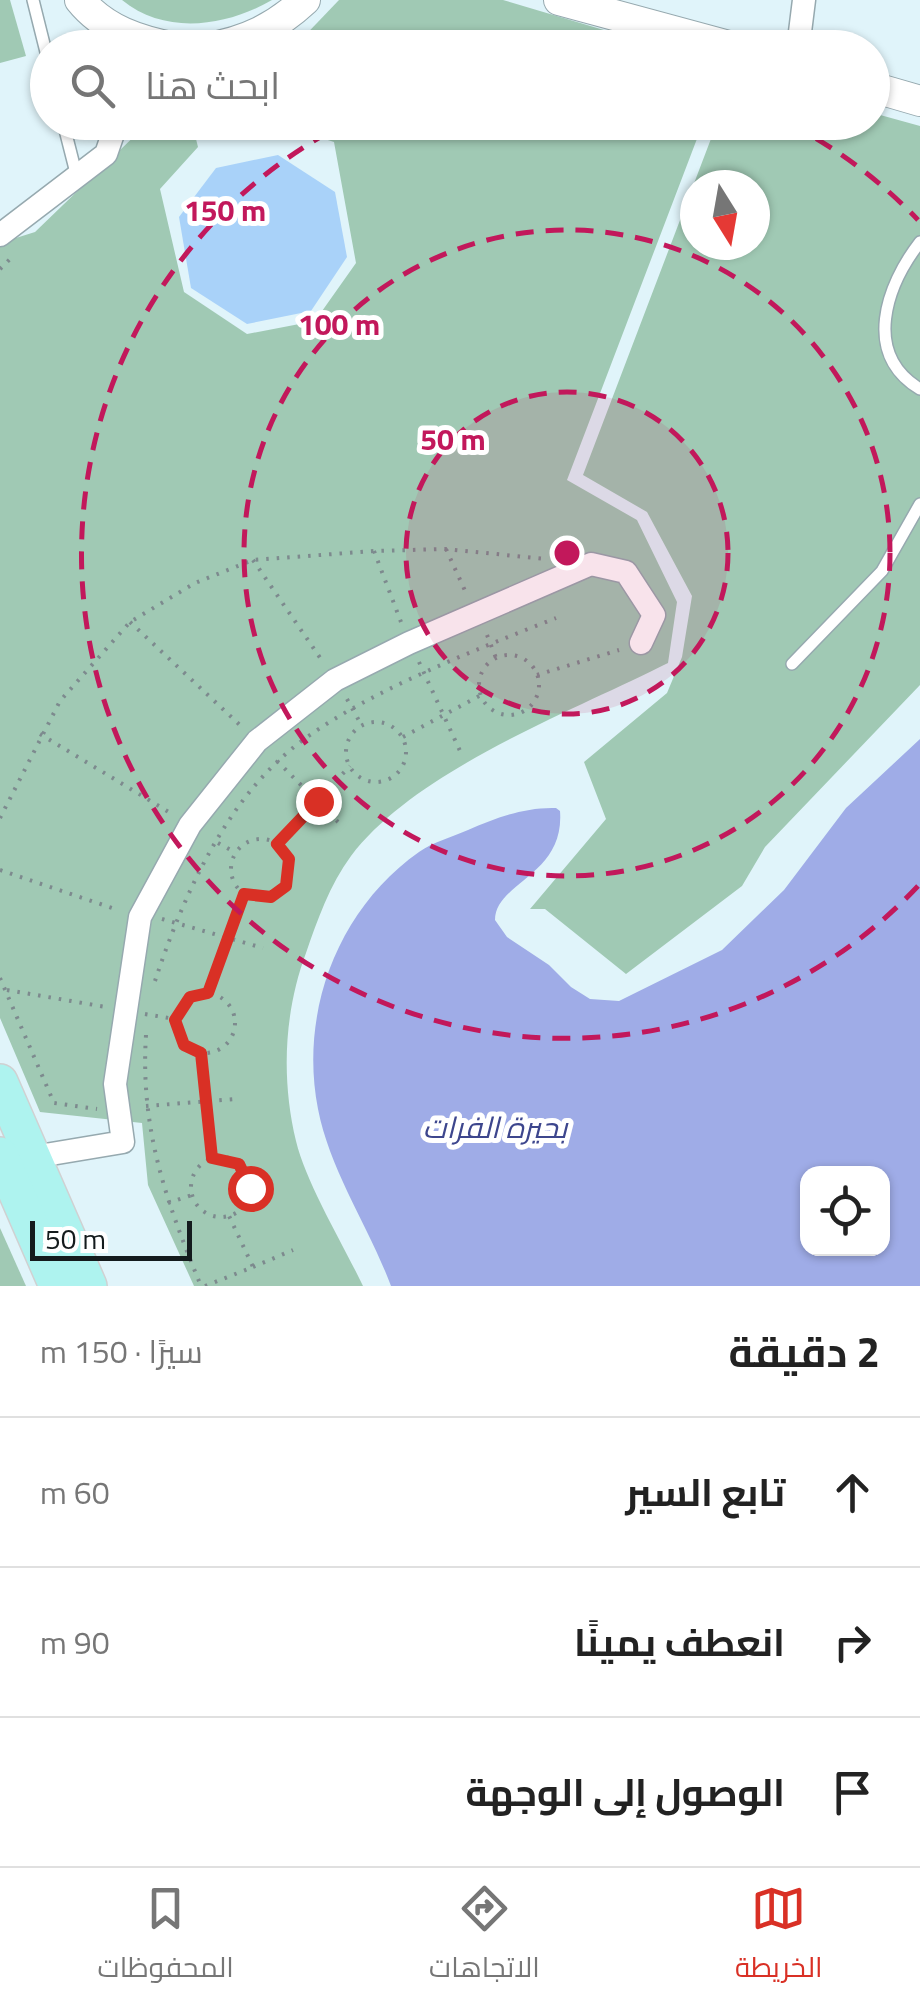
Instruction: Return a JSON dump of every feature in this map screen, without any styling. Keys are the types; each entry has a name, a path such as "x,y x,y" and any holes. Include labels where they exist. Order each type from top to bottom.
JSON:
{"main road":[{"path":"80,0 117,30"},
{"path":"268,30 305,0"},
{"path":"558,0 669,30"},
{"path":"890,92 920,101"},
{"path":"0,1082 9,1161 57,1286"},
{"path":"9,1161 89,1286"}],"street":[{"path":"800,30 804,0"},
{"path":"0,235 106,154 111,140"},
{"path":"9,1161 123,1142 116,1084 140,917 190,825 256,741 336,680 410,643 591,564 626,572 654,615 641,643"}],"lane":[{"path":"33,0 40,30"},
{"path":"67,140 76,177"},
{"path":"920,242 900,268 885,307 884,343 902,378 920,390"},
{"path":"792,664 882,570 920,504"}],"path":[{"path":"0,818 60,701 130,622 195,583 254,560 446,548 591,564"},
{"path":"254,560 336,680 362,726"},
{"path":"151,991 174,921 216,842 277,761 353,709 556,618"},
{"path":"130,622 338,822"},
{"path":"537,675 641,643"},
{"path":"518,656 537,675 534,702 519,713 500,714 480,695 480,677 496,658 518,656"},
{"path":"403,737 480,695"},
{"path":"277,844 350,766 349,739 362,726 380,722 403,737 406,758 386,780 366,780 350,766"},
{"path":"40,734 236,853"},
{"path":"250,841 277,844 289,859 286,886 271,897 244,894 232,880 236,853 250,841"},
{"path":"208,993 244,894"},
{"path":"4,989 175,1020"},
{"path":"208,993 226,1001 235,1026 227,1043 201,1053 184,1045 175,1020 190,997 208,993"},
{"path":"150,1003 147,1106 168,1203 203,1286 294,1250"},
{"path":"201,1053 212,1158"},
{"path":"212,1158 231,1159 250,1179 244,1206 229,1216 202,1211 192,1195 192,1177 212,1158"},
{"path":"168,1203 192,1195"},
{"path":"229,1216 253,1267"}],"green space":[{"path":"0,0 10,0 26,56 0,63"},
{"path":"122,0 272,0 216,21 177,23 158,19"},
{"path":"339,0 503,0 604,30 310,30"},
{"path":"890,118 920,126 920,685 765,847 742,886 626,974 545,909 530,909 606,819 584,762 667,693 682,657 692,596 647,512 583,475 680,220 680,260 770,260 770,170 699,170 711,140 890,140"},
{"path":"130,140 196,140 198,147 160,189 184,292 247,334 315,321 356,263 334,142 328,140 697,140 685,170 680,170 680,183 567,480 637,520 677,602 668,663 454,770 379,825 337,878 299,975 287,1046 291,1118 316,1194 363,1286 194,1286 148,1185 142,1123 40,1112 0,1018 0,243 35,232"},
{"path":"0,1228 26,1286 0,1286"}],"water":[{"name":"بحيرة الفرات","path":"920,739 920,1286 391,1286 331,1155 318,1109 314,1036 320,1000 346,933 391,875 430,845 489,821 533,809 556,808 560,811 559,833 552,850 506,896 495,920 507,937 549,965 571,987 590,999 619,1001 722,950 784,890 846,808"}],"building":[{"path":"278,155 335,192 347,257 311,311 247,324 191,288 179,217 216,168"}],"route":[{"path":"250,1188 246,1170 239,1164 231,1159 212,1158 201,1053 184,1045 175,1029 175,1020 190,997 208,993 244,894 262,899 286,886 291,868 284,850 277,844 318,801"}]}
